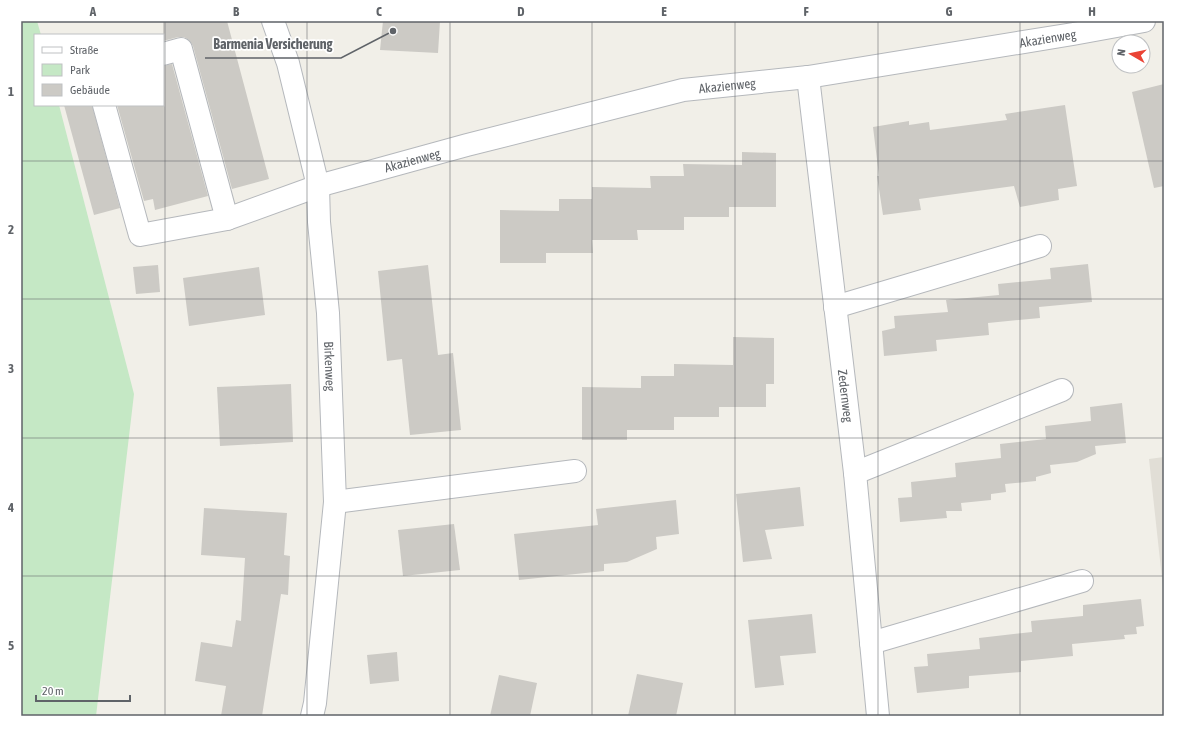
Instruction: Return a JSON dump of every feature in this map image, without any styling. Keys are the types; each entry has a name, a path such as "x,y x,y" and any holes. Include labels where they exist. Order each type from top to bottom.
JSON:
{"street":[{"name":"Birkenweg","path":"273,21 288,63 318,186 319,222 328,313 335,502 315,703 312,716"},
{"name":"Akazienweg","path":"104,106 140,235 227,219 318,186 459,147 683,90 808,76 1073,34 1144,21"},
{"path":"164,54 181,48 227,219"},
{"name":"Zedernweg","path":"808,76 855,473 878,716"},
{"path":"836,307 1040,246"},
{"path":"855,473 1062,390"},
{"path":"335,502 575,471"},
{"path":"871,643 1082,581"}],"shaded area":[{"path":"1164,457 1164,597 1149,459"}],"green space":[{"path":"21,21 37,21 41,34 34,34 34,106 59,106 134,394 96,716 21,716"}],"building":[{"path":"163,21 227,21 269,179 232,189 193,46 189,40 184,37 164,41"},
{"path":"383,21 440,21 438,53 380,50"},
{"path":"172,64 208,196 155,210 153,199 144,201 117,106 164,106 164,66"},
{"path":"1164,84 1164,186 1154,188 1132,92"},
{"path":"1065,105 1077,186 1058,189 1059,200 1020,207 1014,186 919,199 921,210 883,215 877,176 879,176 873,127 909,121 909,125 929,122 930,130 1007,120 1005,114"},
{"path":"64,106 92,106 120,208 94,215"},
{"path":"742,152 776,153 776,207 729,207 729,217 684,217 684,230 637,230 638,240 592,240 593,253 546,253 546,263 500,263 500,210 559,211 559,199 592,199 592,187 651,188 650,176 684,176 683,164 742,165"},
{"path":"1088,264 1092,302 1039,307 1040,318 988,323 989,335 936,340 937,351 884,356 882,331 895,328 894,316 948,312 946,300 999,295 998,284 1051,279 1050,268"},
{"path":"158,265 160,292 136,294 133,267"},
{"path":"428,265 438,355 453,353 461,430 410,435 402,359 387,361 378,271"},
{"path":"259,267 265,315 189,326 183,278"},
{"path":"733,337 774,338 774,384 766,384 766,407 719,407 719,417 674,417 674,430 627,430 627,440 582,440 582,387 641,388 641,376 674,376 674,364 733,365"},
{"path":"291,384 293,442 220,446 217,387"},
{"path":"1122,403 1126,443 1095,446 1096,454 1077,462 1050,465 1051,473 1036,477 1036,481 1005,484 1006,492 991,494 991,500 961,503 962,511 946,511 947,518 900,522 898,498 912,497 911,482 956,477 955,463 1001,458 1000,444 1046,439 1045,426 1091,421 1090,407"},
{"path":"800,487 804,526 765,530 772,559 743,562 736,494"},
{"path":"676,500 679,534 656,537 657,549 627,562 604,564 604,571 519,580 514,534 598,525 596,509"},
{"path":"204,508 287,513 284,555 290,556 288,595 281,594 262,716 221,716 226,686 195,681 201,642 232,647 236,620 241,621 245,558 201,555"},
{"path":"454,524 460,570 403,576 398,530"},
{"path":"1141,599 1144,626 1136,627 1137,634 1124,635 1125,639 1072,644 1073,656 1021,661 1021,672 969,676 969,688 917,693 914,667 928,666 927,654 980,649 979,638 1032,632 1031,621 1083,616 1083,605"},
{"path":"812,614 816,653 780,656 784,685 755,688 748,620"},
{"path":"397,652 399,681 370,684 367,655"},
{"path":"637,674 683,683 676,716 628,716"},
{"path":"499,675 537,683 530,716 490,716"}],"place":[{"name":"Barmenia Versicherung","path":"393,31"}]}
